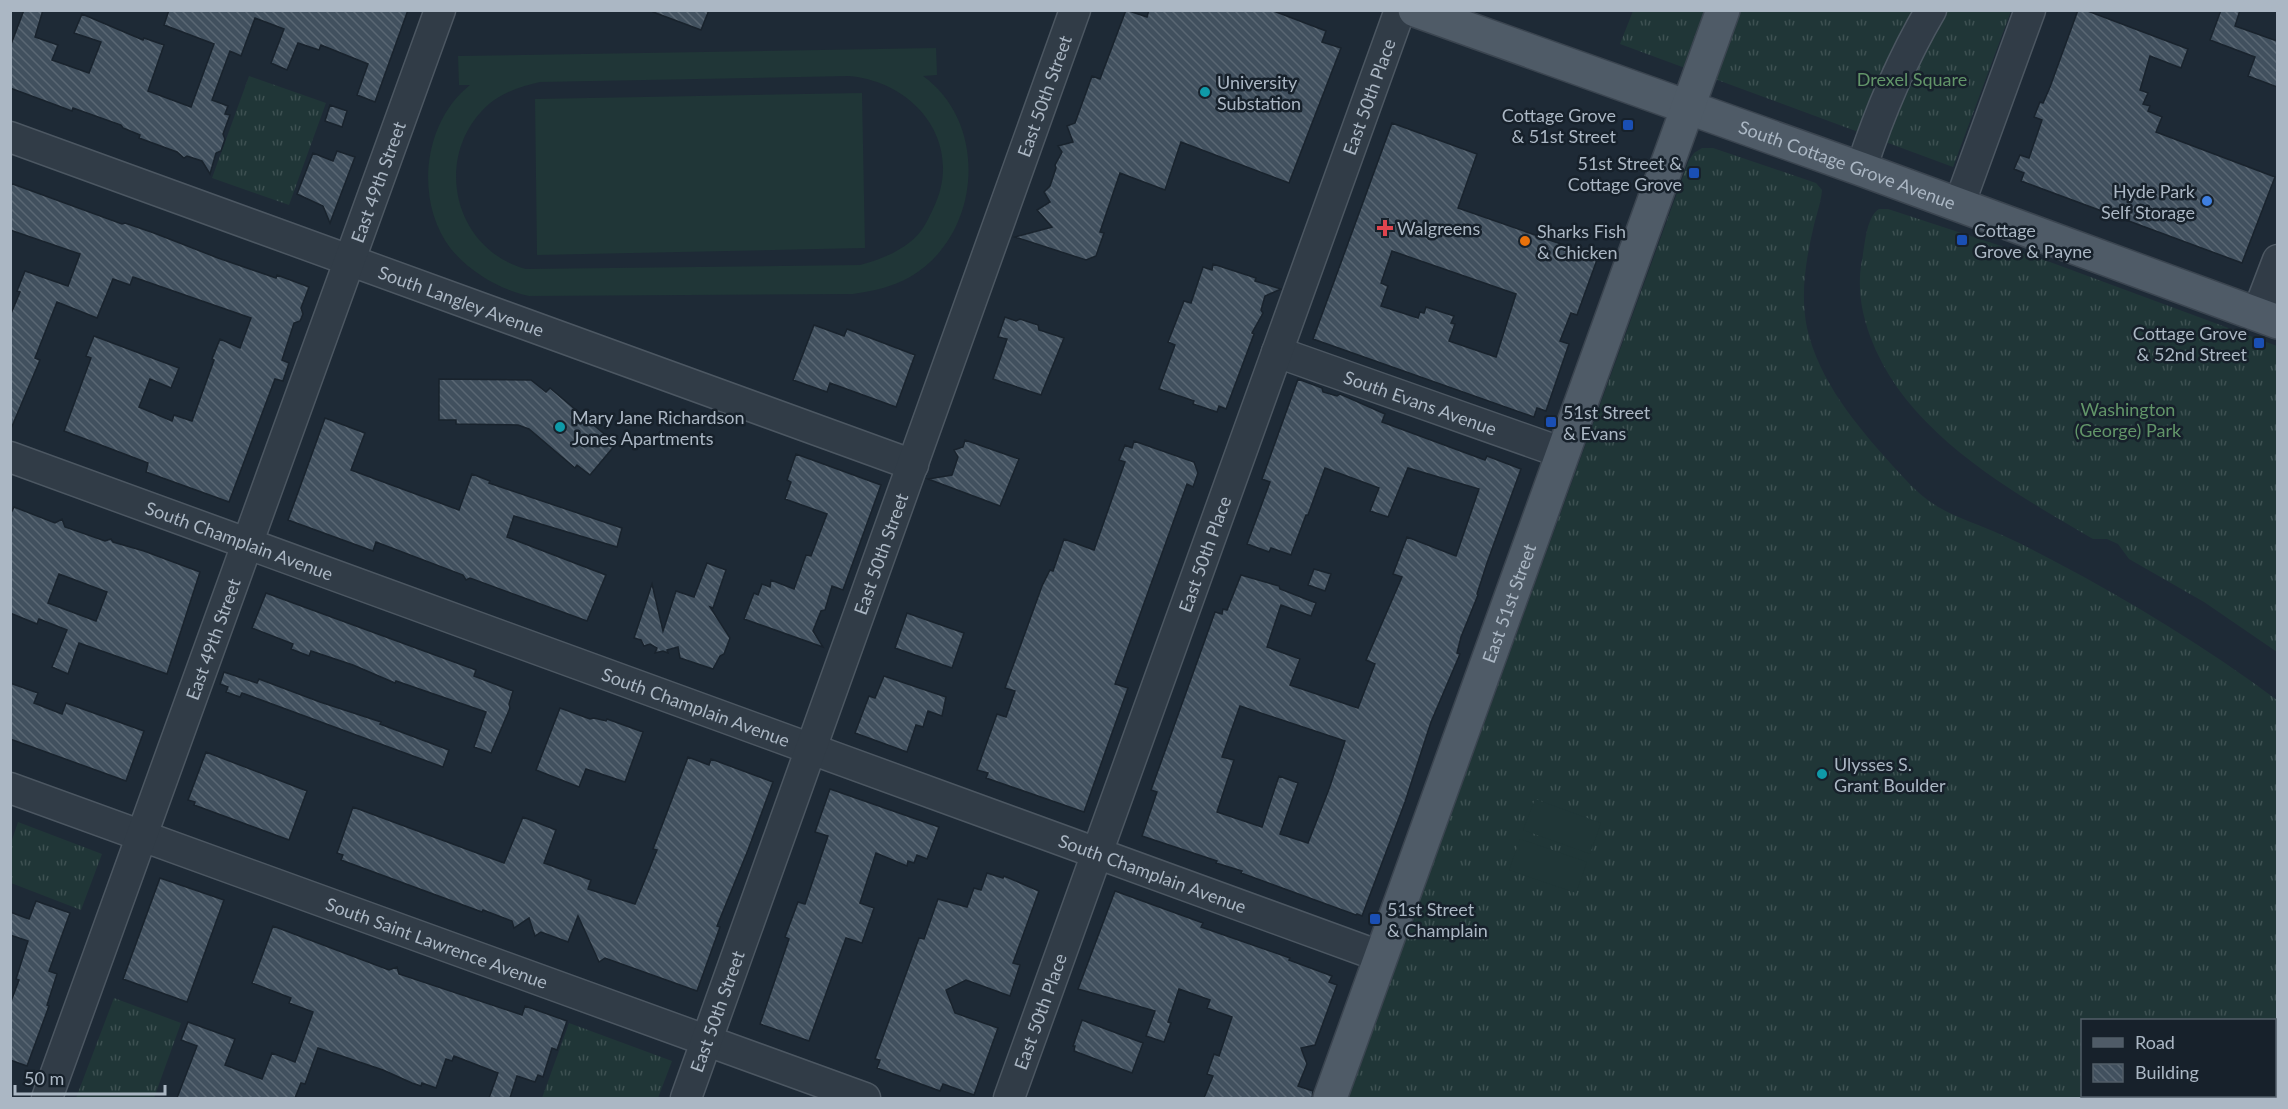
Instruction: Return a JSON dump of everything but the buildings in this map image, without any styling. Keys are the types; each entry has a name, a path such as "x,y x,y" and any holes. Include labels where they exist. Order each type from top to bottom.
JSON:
{"main road":[{"name":"South Cottage Grove Avenue","path":"1415,10 1861,169 2267,318"},
{"name":"East 51st Street","path":"1330,1098 1723,10"}],"street":[{"name":"East 49th Street","path":"47,1098 440,10"},
{"name":"East 50th Street","path":"686,1098 1076,10"},
{"name":"East 50th Place","path":"1009,1098 1400,10"},
{"path":"1861,169 1880,114 1898,72 1931,10"},
{"path":"1959,206 2030,10"},
{"name":"South Langley Avenue","path":"10,136 913,465"},
{"path":"2267,318 2277,260"},
{"name":"South Evans Avenue","path":"1277,352 1563,453"},
{"name":"South Champlain Avenue","path":"10,458 1382,957"},
{"name":"South Saint Lawrence Avenue","path":"10,788 865,1098"}],"green space":[{"name":"Drexel Square","path":"1633,11 2011,11 1953,167 1620,44"},
{"path":"936,48 937,75 923,76 945,97 959,122 967,150 968,179 963,208 951,235 934,259 910,277 889,286 853,294 529,296 518,293 486,279 459,258 439,230 432,208 428,186 429,163 434,140 442,119 454,101 470,85 459,85 458,56","holes":["849,76 873,81 895,90 928,120 938,140 943,162 941,185 933,209 921,231 914,239 892,253 860,265 526,269 501,258 481,242 467,221 458,198 456,173 460,148 471,125 494,100 526,85 540,82"]},
{"path":"249,76 326,103 289,205 212,178"},
{"path":"862,93 865,248 537,255 535,99"},
{"path":"1702,148 1713,148 1816,183 1822,190 1809,251 1804,289 1805,315 1813,348 1820,366 1841,402 1879,450 1916,490 1948,512 2022,544 2112,593 2196,644 2277,700 2277,1098 1348,1098 1689,160"},
{"name":"Washington (George) Park","path":"1879,209 1888,209 2050,262 2277,346 2277,652 2204,602 2129,559 2118,544 2107,539 2093,539 1995,479 1934,429 1908,401 1886,370 1870,336 1861,298 1860,279 1867,232 1871,218"},
{"path":"1535,799 1601,823 1590,854 1523,830"},
{"path":"18,822 102,854 81,910 11,883 11,843"},
{"path":"1520,839 1587,862 1576,893 1509,870"},
{"path":"114,998 181,1023 154,1098 76,1098"},
{"path":"569,1023 672,1061 658,1098 542,1098"}],"place":[{"name":"University Substation","path":"1205,92"},
{"name":"Cottage Grove & 51st Street","path":"1628,125"},
{"name":"51st Street & Cottage Grove","path":"1694,173"},
{"name":"Hyde Park Self Storage","path":"2207,201"},
{"name":"Walgreens","path":"1385,228"},
{"name":"Cottage Grove & Payne","path":"1962,240"},
{"name":"Sharks Fish & Chicken","path":"1525,241"},
{"name":"Cottage Grove & 52nd Street","path":"2259,343"},
{"name":"51st Street & Evans","path":"1551,422"},
{"name":"Mary Jane Richardson Jones Apartments","path":"560,427"},
{"name":"Ulysses S. Grant Boulder","path":"1822,774"},
{"name":"51st Street & Champlain","path":"1375,919"}]}
